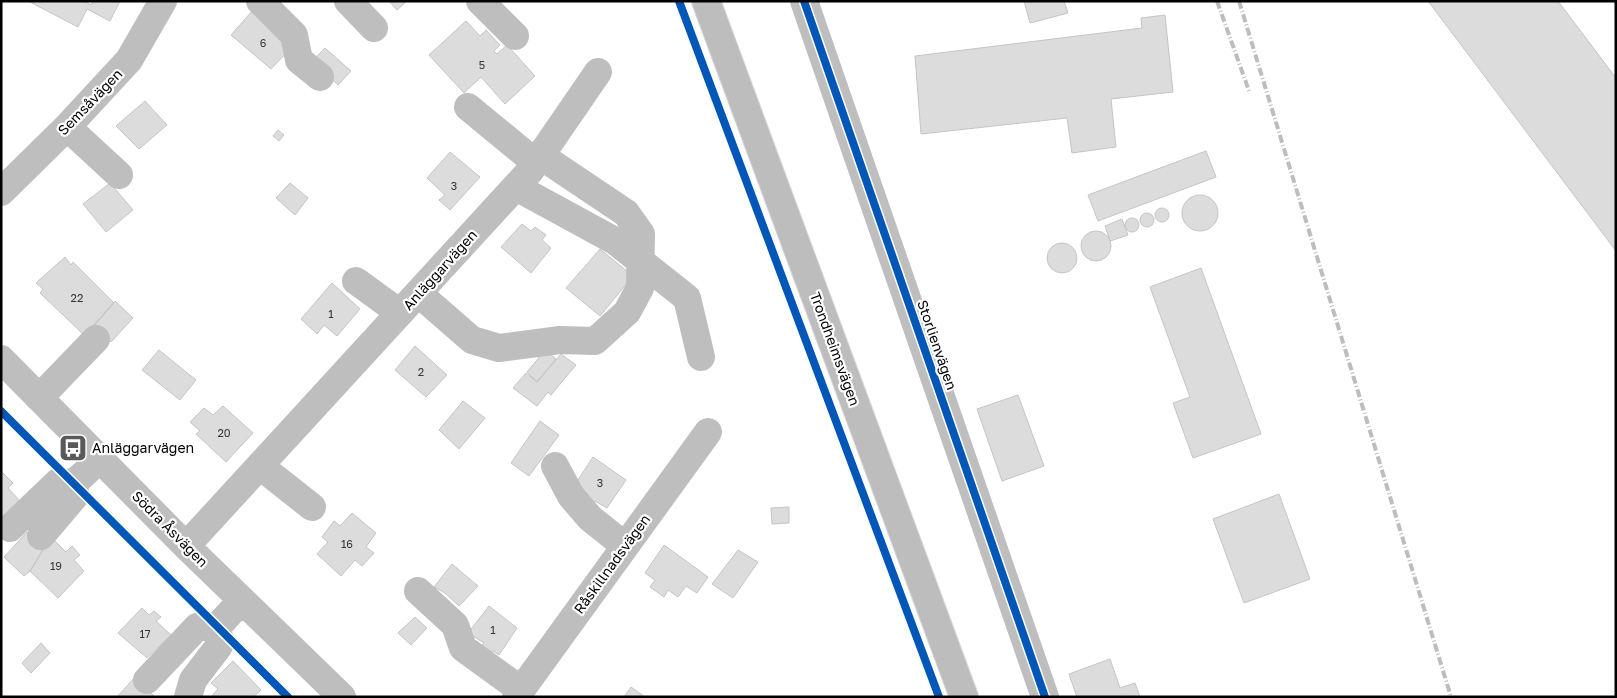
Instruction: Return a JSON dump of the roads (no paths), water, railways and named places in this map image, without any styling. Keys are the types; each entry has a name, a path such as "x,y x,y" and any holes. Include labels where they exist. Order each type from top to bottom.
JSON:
{"main road":[{"name":"Trondheimsvägen","path":"706,1 964,697"}],"street":[{"name":"Semsåvägen","path":"1,192 67,127 130,60 163,1"},
{"path":"260,1 294,35 299,60 320,77"},
{"path":"348,1 374,28"},
{"path":"480,1 515,36"},
{"name":"Storlienvägen","path":"804,1 1045,697"},
{"name":"Anläggarvägen","path":"186,546 516,187 539,159 598,72"},
{"path":"418,293 472,340 500,348 560,340 595,341 627,312 640,288 641,234 626,213 539,159 468,106"},
{"path":"67,127 119,175"},
{"path":"516,187 615,242 687,298 702,357"},
{"path":"356,281 400,313"},
{"path":"39,398 96,339"},
{"name":"Södra Åsvägen","path":"1,359 186,546 342,697"},
{"name":"Råskillnadsvägen","path":"519,695 708,432"},
{"path":"10,528 58,482 74,483 100,458"},
{"path":"260,466 312,507"},
{"path":"555,466 571,496 590,518 625,546"},
{"path":"41,536 75,496 74,483"},
{"path":"418,591 455,625 463,648 519,695"},
{"path":"147,680 198,627 218,626 242,600"},
{"path":"188,697 193,680 219,646 218,626"}],"railway":[{"path":"1217,1 1249,91"},
{"path":"1239,1 1451,697"}],"place":[{"name":"Anläggarvägen","path":"73,448"}]}
